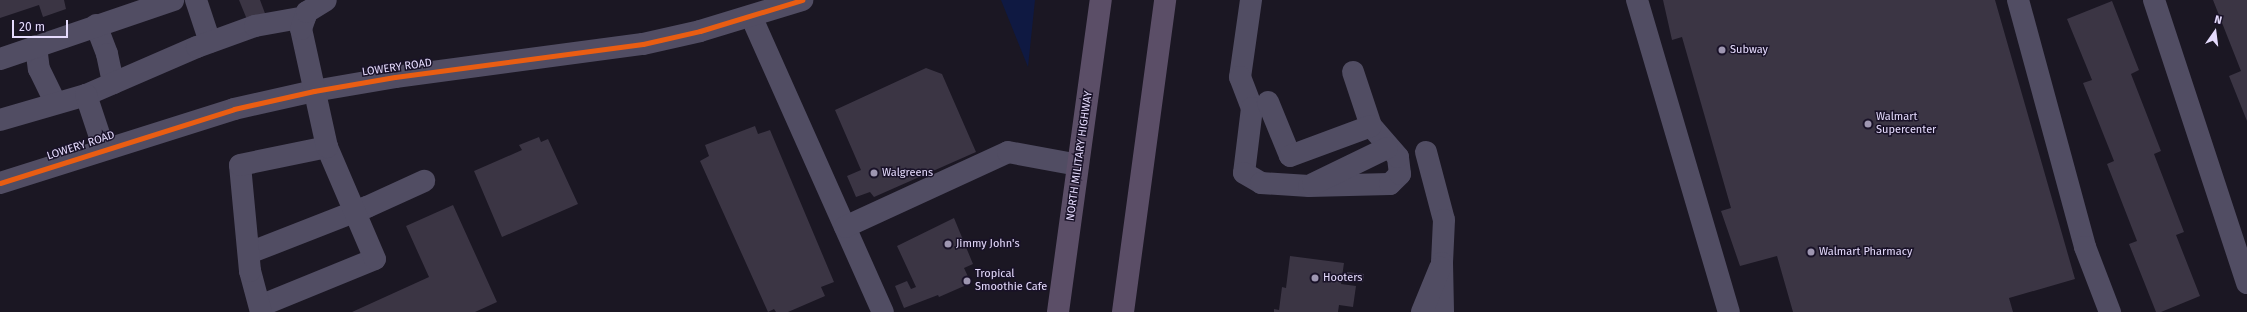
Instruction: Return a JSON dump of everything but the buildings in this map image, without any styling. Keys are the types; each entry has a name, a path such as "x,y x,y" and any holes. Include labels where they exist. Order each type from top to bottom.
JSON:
{"main road":[{"path":"1123,312 1165,0"},
{"name":"NORTH MILITARY HIGHWAY","path":"1058,312 1101,1"}],"street":[{"path":"0,59 96,25 174,0"},
{"path":"196,0 210,42"},
{"path":"326,0 307,12 301,29 327,147 375,259 260,309 249,253 240,165 327,147"},
{"name":"LOWERY ROAD","path":"0,183 234,108 314,91 396,77 643,44 751,16 802,0"},
{"path":"1251,0 1240,77 1252,108 1244,173 1261,183 1309,186 1390,184 1400,174 1398,157 1387,148 1371,126 1353,72"},
{"path":"1638,0 1729,312"},
{"path":"2018,0 2086,248 2110,312"},
{"path":"2154,0 2247,283"},
{"path":"751,16 883,312"},
{"path":"0,120 55,102 86,95 210,42 255,26 305,17"},
{"path":"96,25 107,54 113,84"},
{"path":"36,46 39,69 55,102"},
{"path":"86,95 104,149"},
{"path":"1268,102 1290,156 1371,126"},
{"path":"1309,186 1387,148"},
{"path":"845,227 1008,152 1078,165"},
{"path":"1426,152 1444,220 1442,263 1443,312"},
{"path":"249,253 354,212 424,181"},
{"path":"1422,312 1442,263"}],"water":[{"path":"1001,0 1035,0 1028,67"}],"cycle path":[{"path":"0,183 234,109 314,91 395,77 643,44 700,31 802,0"}],"place":[{"name":"Subway","path":"1722,50"},
{"name":"Walmart Supercenter","path":"1868,124"},
{"name":"Walgreens","path":"874,173"},
{"name":"Jimmy John's","path":"948,244"},
{"name":"Walmart Pharmacy","path":"1811,252"},
{"name":"Hooters","path":"1315,278"},
{"name":"Tropical Smoothie Cafe","path":"967,281"}]}
